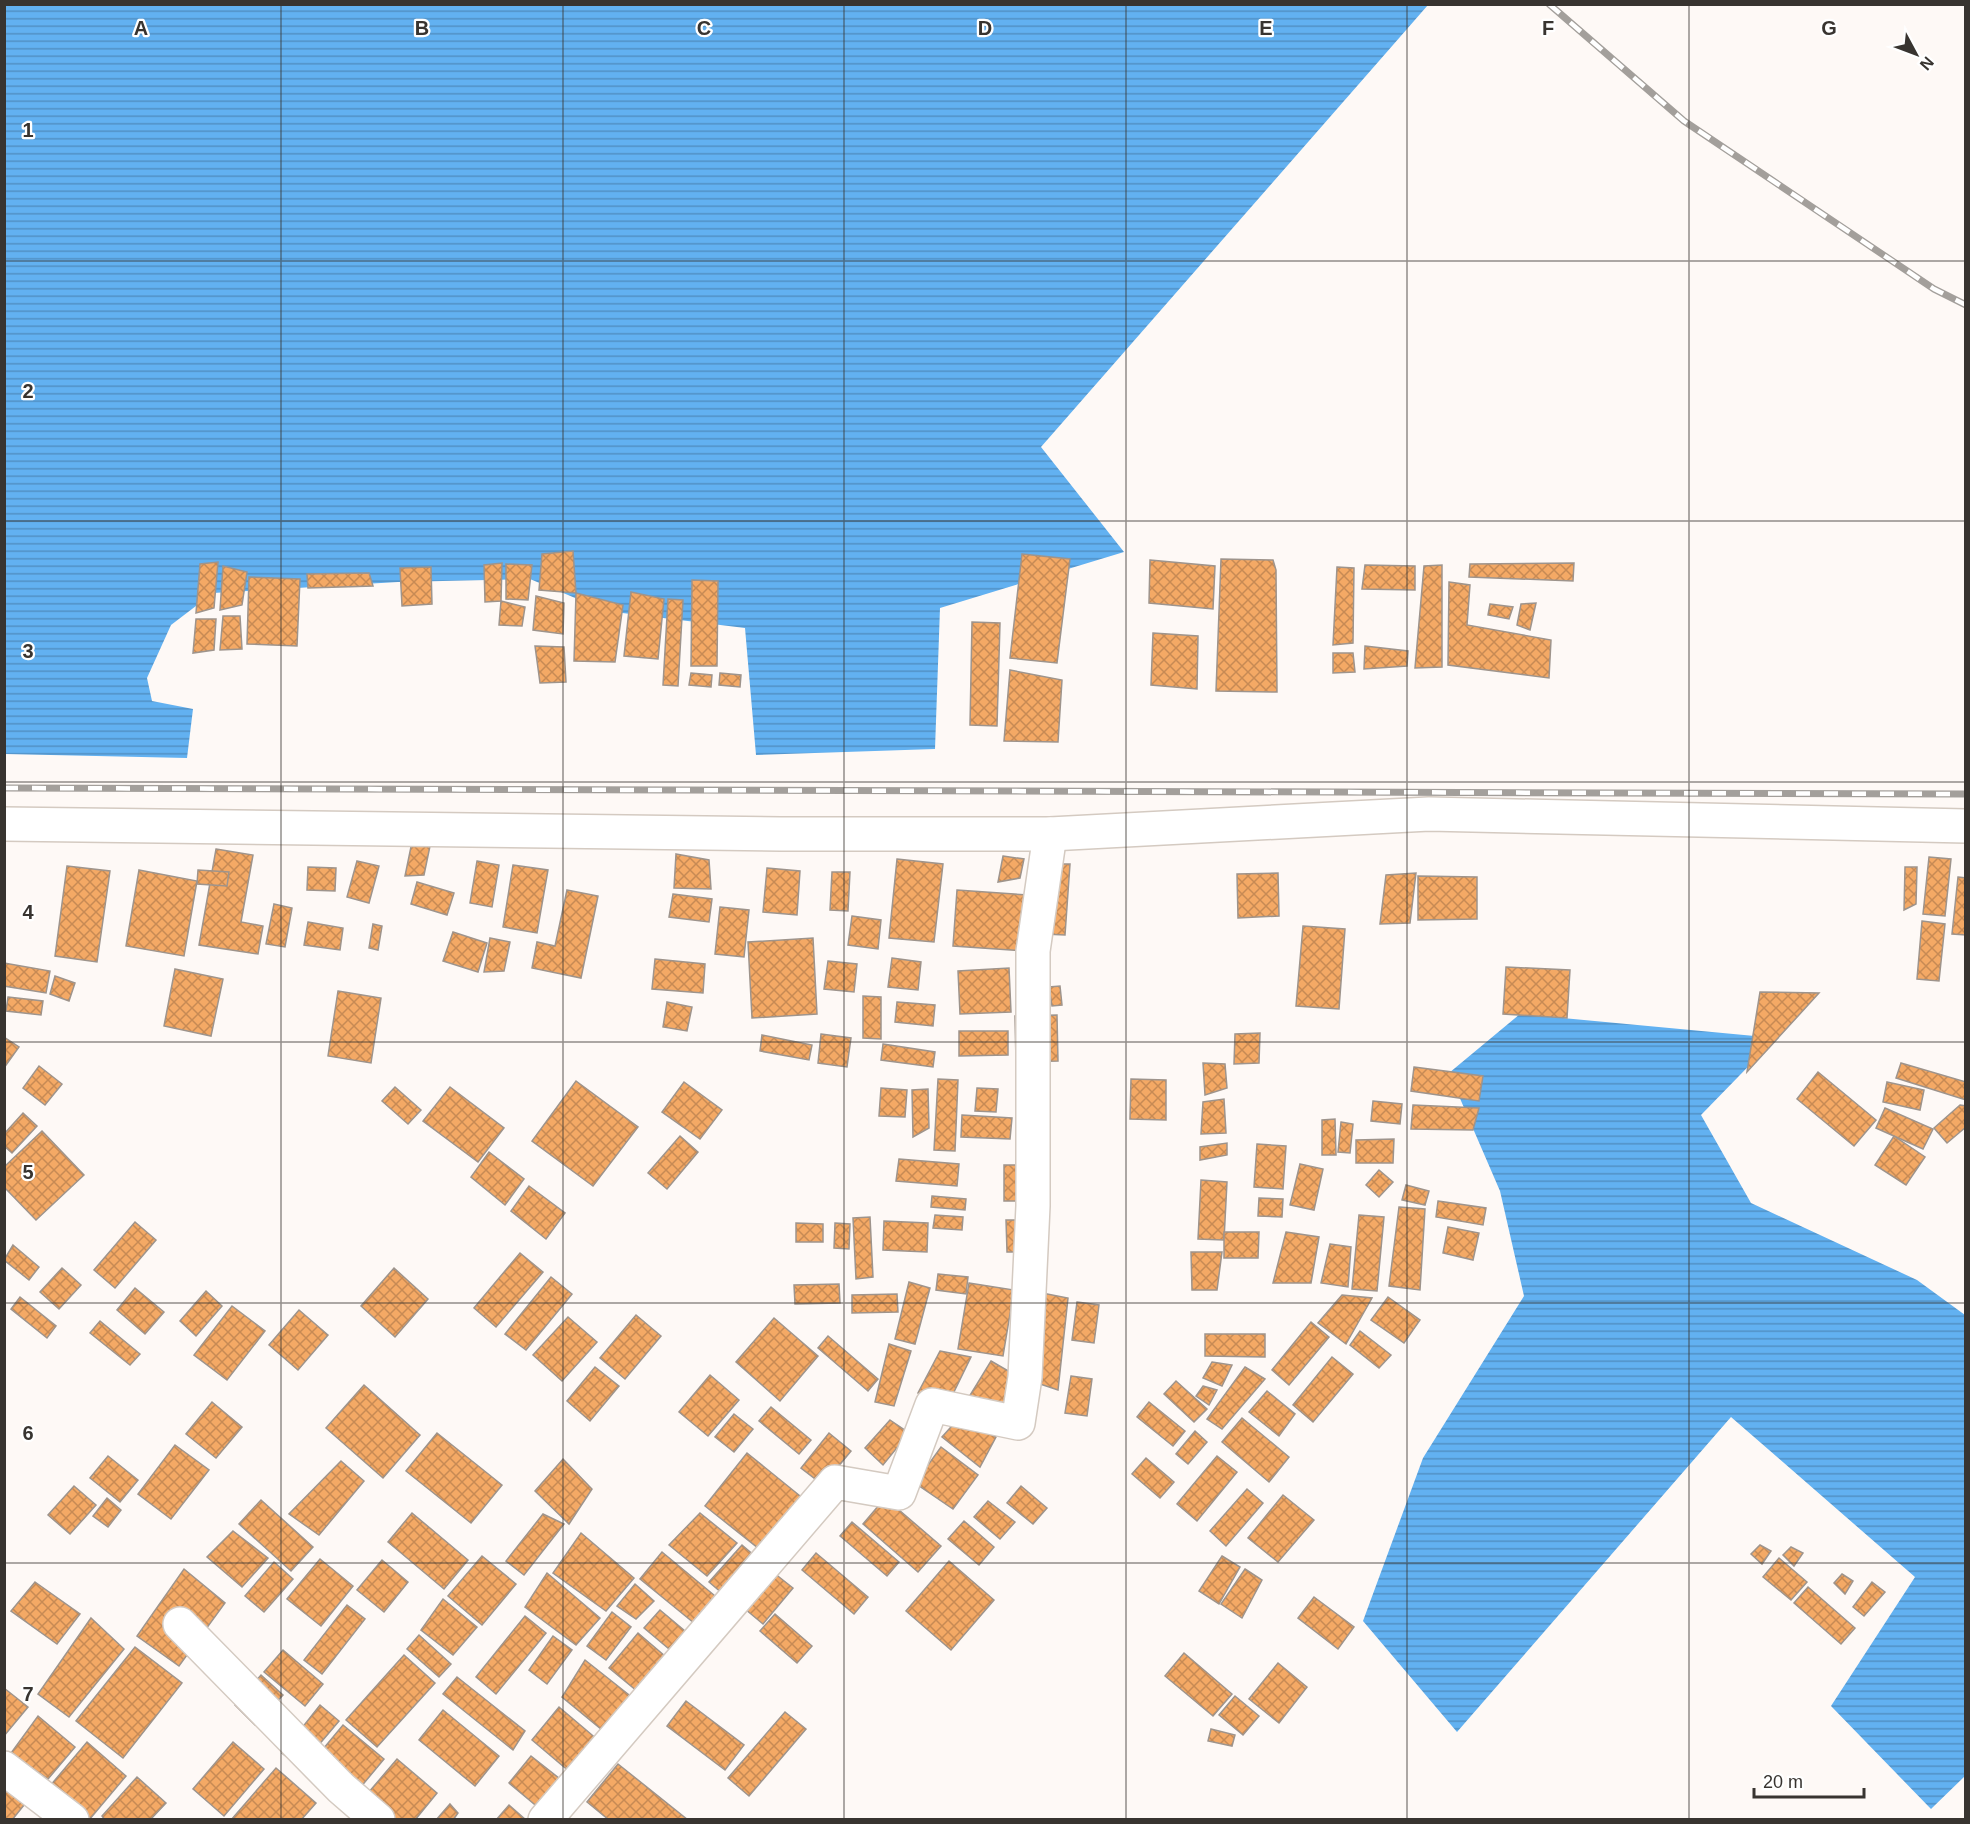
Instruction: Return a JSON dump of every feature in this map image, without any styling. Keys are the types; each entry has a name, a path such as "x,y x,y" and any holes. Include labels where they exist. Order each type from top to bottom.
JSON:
{"street":[{"path":"4,824 781,834 1050,834 1429,814 1965,826"},
{"path":"545,1820 835,1482 899,1493 932,1405 1018,1423 1025,1377 1033,1206 1033,951 1050,834"},
{"path":"180,1624 341,1788 378,1820"},
{"path":"4,1768 72,1820"}],"water":[{"path":"5,5 1428,5 1041,447 1124,552 940,608 935,749 756,755 745,628 606,611 530,579 398,582 213,593 171,625 147,678 152,701 193,709 187,758 5,754"},
{"path":"1520,1014 1776,1038 1701,1115 1751,1203 1917,1280 1965,1315 1965,1776 1931,1809 1831,1706 1915,1577 1731,1417 1457,1732 1363,1621 1423,1458 1524,1296 1500,1191 1449,1073"}],"building":[{"path":"573,551 576,593 539,590 542,554"},
{"path":"1022,554 1070,559 1057,663 1010,658"},
{"path":"1221,559 1273,560 1276,570 1277,692 1216,691"},
{"path":"1150,560 1215,566 1213,609 1149,603"},
{"path":"218,562 214,608 196,613 200,564"},
{"path":"502,563 501,601 485,602 484,565"},
{"path":"1574,563 1573,581 1469,577 1470,564"},
{"path":"506,564 532,565 528,600 506,599"},
{"path":"1365,565 1415,566 1415,590 1362,589"},
{"path":"1442,565 1442,667 1415,668 1424,566"},
{"path":"223,566 247,572 242,605 220,610"},
{"path":"431,567 432,604 402,606 400,568"},
{"path":"1337,567 1354,568 1353,643 1333,645"},
{"path":"369,573 373,586 308,588 307,574"},
{"path":"249,577 300,579 297,646 247,644"},
{"path":"692,580 718,581 717,666 691,666"},
{"path":"1449,582 1470,585 1467,625 1551,640 1549,678 1448,665"},
{"path":"631,592 664,599 658,659 624,656"},
{"path":"576,593 623,605 615,662 574,661"},
{"path":"536,596 564,603 563,634 533,630"},
{"path":"668,599 683,600 678,686 663,685"},
{"path":"501,601 525,607 522,626 499,625"},
{"path":"1536,603 1530,630 1517,625 1521,604"},
{"path":"1490,604 1513,607 1509,619 1488,615"},
{"path":"223,616 240,616 242,649 220,650"},
{"path":"196,619 216,619 214,650 193,653"},
{"path":"972,622 1000,623 997,726 970,725"},
{"path":"1153,633 1198,636 1197,689 1151,685"},
{"path":"535,646 564,647 566,682 540,683"},
{"path":"1365,646 1408,651 1407,666 1364,669"},
{"path":"1333,653 1353,653 1355,672 1333,673"},
{"path":"1010,670 1062,680 1058,742 1004,741"},
{"path":"691,673 712,675 711,687 689,685"},
{"path":"720,673 741,675 740,687 719,685"},
{"path":"412,842 430,846 424,875 405,876"},
{"path":"216,849 253,855 241,922 263,926 258,954 199,945"},
{"path":"676,854 709,860 711,889 674,888"},
{"path":"1003,856 1024,859 1020,878 998,882"},
{"path":"1929,857 1951,859 1945,916 1923,914"},
{"path":"897,859 943,864 934,942 889,938"},
{"path":"357,861 379,866 369,903 347,897"},
{"path":"477,861 499,865 492,907 470,903"},
{"path":"1049,864 1070,864 1065,935 1044,934"},
{"path":"513,865 548,870 537,933 503,927"},
{"path":"67,866 110,871 97,962 55,956"},
{"path":"308,867 336,868 335,891 307,890"},
{"path":"1905,867 1917,867 1916,904 1904,910"},
{"path":"767,868 800,871 797,915 763,912"},
{"path":"139,870 197,881 184,956 126,946"},
{"path":"198,870 229,872 227,886 197,884"},
{"path":"832,872 850,872 848,911 830,910"},
{"path":"1278,873 1279,916 1238,918 1237,874"},
{"path":"1416,873 1410,923 1380,924 1386,875"},
{"path":"1418,876 1477,877 1477,919 1418,920"},
{"path":"1958,877 1966,878 1966,935 1952,934"},
{"path":"417,882 454,893 447,915 411,904"},
{"path":"567,890 598,896 581,978 532,968 537,942 555,946"},
{"path":"957,890 1028,895 1024,951 953,946"},
{"path":"673,894 712,899 709,922 669,917"},
{"path":"274,904 292,908 285,947 266,944"},
{"path":"720,907 749,910 744,957 715,954"},
{"path":"852,916 881,920 878,949 848,945"},
{"path":"1922,921 1945,924 1939,981 1917,979"},
{"path":"308,922 343,928 340,950 304,945"},
{"path":"373,924 382,926 378,950 369,948"},
{"path":"1303,926 1345,929 1339,1009 1296,1006"},
{"path":"453,932 487,943 478,972 443,961"},
{"path":"490,938 510,942 504,971 484,972"},
{"path":"813,938 817,1014 752,1018 748,942"},
{"path":"892,958 921,962 918,990 888,987"},
{"path":"655,959 705,964 703,993 652,989"},
{"path":"828,961 857,964 854,992 824,989"},
{"path":"4,963 50,971 46,993 4,986"},
{"path":"1506,967 1570,970 1567,1018 1503,1014"},
{"path":"1009,968 1011,1012 960,1014 958,971"},
{"path":"175,969 223,979 211,1036 164,1026"},
{"path":"55,976 75,983 69,1001 50,994"},
{"path":"1060,986 1062,1005 1052,1006 1049,987"},
{"path":"338,991 381,998 371,1063 328,1056"},
{"path":"1760,992 1819,993 1747,1072"},
{"path":"863,996 881,997 881,1039 863,1038"},
{"path":"8,997 43,1001 41,1015 6,1011"},
{"path":"667,1002 692,1007 687,1031 663,1027"},
{"path":"897,1002 935,1005 933,1026 895,1022"},
{"path":"1057,1015 1058,1061 1016,1062 1015,1016"},
{"path":"959,1031 1008,1031 1008,1055 959,1056"},
{"path":"1260,1033 1259,1063 1234,1064 1235,1034"},
{"path":"821,1034 851,1038 847,1067 818,1063"},
{"path":"762,1035 812,1045 809,1060 760,1051"},
{"path":"4,1037 19,1047 4,1068"},
{"path":"883,1044 935,1052 933,1067 881,1060"},
{"path":"1203,1063 1225,1064 1227,1088 1205,1095"},
{"path":"1901,1063 1966,1082 1966,1100 1896,1078"},
{"path":"39,1066 62,1084 45,1105 23,1088"},
{"path":"1414,1067 1483,1076 1479,1101 1411,1091"},
{"path":"1818,1072 1876,1120 1854,1146 1797,1099"},
{"path":"938,1079 958,1080 955,1151 934,1150"},
{"path":"1131,1079 1166,1080 1166,1120 1130,1119"},
{"path":"576,1081 638,1127 593,1186 532,1141"},
{"path":"684,1082 722,1110 700,1139 662,1112"},
{"path":"1887,1082 1924,1090 1920,1110 1883,1102"},
{"path":"395,1087 421,1110 408,1124 382,1101"},
{"path":"450,1087 504,1128 478,1162 423,1121"},
{"path":"881,1088 907,1090 905,1117 879,1116"},
{"path":"977,1088 998,1089 996,1112 975,1111"},
{"path":"928,1089 929,1128 913,1137 912,1090"},
{"path":"1224,1099 1226,1133 1201,1134 1203,1102"},
{"path":"1373,1101 1402,1104 1400,1124 1371,1121"},
{"path":"1413,1105 1479,1108 1473,1130 1411,1129"},
{"path":"1960,1105 1966,1106 1966,1127 1947,1143 1934,1128"},
{"path":"1885,1108 1933,1129 1923,1149 1876,1128"},
{"path":"23,1113 37,1126 12,1153 4,1146 4,1134"},
{"path":"962,1115 1012,1118 1010,1139 961,1137"},
{"path":"1335,1119 1336,1155 1322,1155 1322,1120"},
{"path":"1341,1122 1353,1124 1350,1153 1338,1152"},
{"path":"42,1131 84,1175 36,1220 4,1187 4,1167"},
{"path":"680,1136 698,1152 667,1189 648,1173"},
{"path":"1894,1136 1925,1157 1906,1185 1875,1165"},
{"path":"1394,1139 1393,1163 1356,1163 1356,1140"},
{"path":"1227,1143 1227,1155 1200,1160 1200,1147"},
{"path":"1257,1144 1286,1146 1283,1189 1254,1187"},
{"path":"489,1152 524,1179 505,1205 471,1177"},
{"path":"899,1159 959,1164 957,1186 896,1181"},
{"path":"1300,1164 1323,1169 1314,1210 1290,1205"},
{"path":"1004,1165 1022,1165 1022,1201 1004,1201"},
{"path":"1379,1170 1393,1182 1379,1197 1366,1185"},
{"path":"1201,1180 1227,1182 1224,1240 1198,1239"},
{"path":"1406,1185 1429,1191 1425,1205 1402,1200"},
{"path":"529,1186 565,1213 546,1239 511,1211"},
{"path":"932,1196 966,1199 965,1210 931,1207"},
{"path":"1259,1198 1283,1199 1282,1217 1258,1216"},
{"path":"1438,1201 1486,1208 1483,1225 1436,1217"},
{"path":"1399,1207 1425,1209 1420,1290 1389,1286"},
{"path":"935,1215 963,1217 962,1230 933,1228"},
{"path":"1359,1215 1384,1217 1377,1291 1352,1289"},
{"path":"870,1217 873,1277 856,1279 853,1218"},
{"path":"1006,1220 1027,1220 1027,1252 1007,1252"},
{"path":"884,1221 928,1223 927,1252 883,1250"},
{"path":"135,1222 156,1240 115,1288 94,1270"},
{"path":"796,1223 823,1224 823,1242 796,1242"},
{"path":"835,1223 850,1224 849,1249 834,1248"},
{"path":"1448,1227 1479,1233 1473,1260 1443,1253"},
{"path":"1224,1232 1259,1232 1258,1258 1224,1258"},
{"path":"1286,1232 1319,1237 1311,1283 1273,1283"},
{"path":"1330,1244 1351,1247 1348,1287 1321,1283"},
{"path":"13,1245 39,1267 29,1280 4,1260"},
{"path":"1191,1252 1222,1252 1217,1290 1192,1290"},
{"path":"520,1253 543,1272 496,1327 474,1308"},
{"path":"62,1268 81,1285 59,1309 40,1292"},
{"path":"394,1268 428,1299 395,1337 361,1306"},
{"path":"938,1274 968,1277 966,1294 936,1290"},
{"path":"551,1277 572,1294 526,1350 505,1334"},
{"path":"909,1282 930,1288 915,1344 895,1339"},
{"path":"969,1283 1014,1290 1003,1356 958,1349"},
{"path":"839,1284 840,1303 795,1304 794,1285"},
{"path":"135,1288 164,1312 145,1334 117,1310"},
{"path":"206,1291 222,1306 196,1336 180,1321"},
{"path":"1037,1292 1068,1298 1058,1390 1031,1381"},
{"path":"897,1294 898,1312 852,1313 852,1295"},
{"path":"1342,1295 1372,1298 1346,1344 1318,1323"},
{"path":"20,1297 56,1326 47,1338 11,1309"},
{"path":"1388,1297 1420,1320 1404,1343 1371,1320"},
{"path":"1077,1302 1099,1305 1094,1343 1072,1340"},
{"path":"232,1306 265,1331 227,1380 194,1355"},
{"path":"299,1310 328,1335 298,1370 269,1345"},
{"path":"636,1315 661,1336 625,1379 600,1358"},
{"path":"568,1317 597,1342 562,1381 533,1355"},
{"path":"774,1318 818,1356 780,1401 736,1362"},
{"path":"100,1321 140,1354 130,1365 90,1333"},
{"path":"1311,1322 1329,1337 1289,1385 1272,1370"},
{"path":"1360,1331 1391,1355 1379,1368 1350,1345"},
{"path":"1205,1334 1265,1334 1265,1357 1205,1356"},
{"path":"828,1336 878,1379 868,1391 818,1348"},
{"path":"889,1344 911,1351 894,1406 875,1402"},
{"path":"940,1351 971,1357 951,1398 918,1393"},
{"path":"1332,1357 1353,1374 1313,1422 1293,1405"},
{"path":"991,1361 1029,1383 999,1432 961,1410"},
{"path":"1212,1362 1232,1365 1222,1386 1203,1378"},
{"path":"595,1367 619,1386 590,1421 567,1401"},
{"path":"1245,1367 1265,1379 1222,1429 1207,1419"},
{"path":"710,1375 739,1400 708,1436 679,1412"},
{"path":"1071,1376 1092,1379 1087,1416 1065,1413"},
{"path":"1176,1381 1207,1409 1194,1422 1164,1394"},
{"path":"364,1385 420,1435 383,1478 326,1428"},
{"path":"1203,1386 1217,1390 1209,1405 1196,1396"},
{"path":"1267,1391 1295,1414 1279,1436 1249,1412"},
{"path":"212,1402 242,1427 216,1458 186,1434"},
{"path":"1149,1402 1185,1431 1173,1446 1137,1417"},
{"path":"771,1407 811,1440 799,1454 759,1421"},
{"path":"734,1414 753,1429 734,1452 715,1437"},
{"path":"960,1417 996,1437 980,1467 942,1437"},
{"path":"1242,1418 1289,1457 1269,1482 1222,1442"},
{"path":"890,1420 909,1433 883,1465 865,1448"},
{"path":"1195,1431 1207,1442 1188,1464 1176,1454"},
{"path":"437,1433 502,1485 471,1523 406,1471"},
{"path":"829,1433 851,1451 823,1485 801,1468"},
{"path":"175,1445 209,1470 171,1519 138,1494"},
{"path":"941,1447 978,1475 953,1509 915,1483"},
{"path":"747,1453 810,1504 768,1556 705,1506"},
{"path":"108,1456 138,1480 120,1502 90,1478"},
{"path":"1217,1456 1237,1472 1197,1521 1177,1504"},
{"path":"1146,1458 1174,1482 1160,1498 1132,1474"},
{"path":"563,1459 592,1489 569,1524 535,1491"},
{"path":"341,1461 364,1481 319,1535 289,1514"},
{"path":"74,1486 96,1505 70,1534 48,1515"},
{"path":"1021,1486 1047,1508 1033,1524 1007,1503"},
{"path":"1247,1489 1263,1503 1226,1546 1210,1531"},
{"path":"1283,1495 1314,1520 1278,1562 1248,1538"},
{"path":"107,1498 121,1510 108,1527 93,1516"},
{"path":"885,1498 941,1546 918,1572 863,1524"},
{"path":"261,1500 313,1547 291,1571 239,1524"},
{"path":"988,1501 1015,1522 1000,1539 974,1517"},
{"path":"412,1513 468,1560 444,1589 388,1542"},
{"path":"700,1513 737,1543 707,1576 669,1545"},
{"path":"543,1514 564,1524 524,1575 506,1561"},
{"path":"964,1521 994,1547 979,1565 948,1539"},
{"path":"852,1522 899,1562 887,1576 840,1536"},
{"path":"233,1531 268,1558 242,1587 207,1557"},
{"path":"581,1533 634,1578 606,1611 553,1573"},
{"path":"742,1545 762,1562 730,1600 709,1582"},
{"path":"1760,1545 1771,1551 1762,1564 1751,1554"},
{"path":"1791,1547 1803,1553 1794,1566 1783,1555"},
{"path":"662,1552 726,1605 705,1632 640,1579"},
{"path":"816,1553 868,1597 854,1614 802,1570"},
{"path":"482,1556 516,1584 482,1625 448,1596"},
{"path":"1222,1556 1240,1567 1219,1604 1199,1591"},
{"path":"1779,1558 1807,1582 1791,1600 1763,1577"},
{"path":"320,1559 353,1586 321,1626 287,1599"},
{"path":"382,1560 408,1582 384,1612 357,1590"},
{"path":"949,1561 994,1600 951,1650 906,1611"},
{"path":"274,1562 293,1579 264,1612 245,1596"},
{"path":"184,1569 225,1603 179,1666 137,1636"},
{"path":"769,1569 793,1588 763,1624 739,1604"},
{"path":"1245,1569 1262,1580 1242,1618 1221,1604"},
{"path":"547,1573 600,1618 576,1645 525,1607"},
{"path":"1842,1574 1853,1581 1845,1594 1834,1583"},
{"path":"35,1582 80,1614 57,1644 11,1611"},
{"path":"1872,1582 1885,1592 1864,1616 1853,1607"},
{"path":"635,1584 654,1601 636,1619 617,1606"},
{"path":"1808,1587 1855,1628 1841,1644 1794,1603"},
{"path":"1314,1597 1354,1627 1338,1649 1298,1618"},
{"path":"443,1599 477,1627 453,1655 421,1630"},
{"path":"347,1605 365,1619 322,1674 304,1660"},
{"path":"660,1610 697,1641 681,1659 644,1628"},
{"path":"612,1612 631,1627 606,1660 587,1646"},
{"path":"775,1614 812,1646 797,1663 760,1631"},
{"path":"525,1616 546,1633 496,1694 476,1677"},
{"path":"91,1618 124,1649 69,1717 38,1694"},
{"path":"638,1633 672,1662 643,1696 609,1668"},
{"path":"419,1635 451,1664 439,1677 407,1649"},
{"path":"553,1636 572,1650 547,1684 529,1670"},
{"path":"135,1647 182,1683 123,1758 76,1721"},
{"path":"283,1650 323,1684 305,1706 264,1672"},
{"path":"1184,1653 1232,1694 1213,1716 1165,1676"},
{"path":"404,1655 435,1683 377,1747 346,1720"},
{"path":"585,1660 638,1702 607,1734 562,1697"},
{"path":"1278,1663 1307,1687 1279,1723 1249,1699"},
{"path":"261,1675 283,1695 255,1725 235,1705"},
{"path":"457,1677 525,1731 513,1750 443,1694"},
{"path":"4,1688 28,1707 4,1736"},
{"path":"1235,1696 1259,1716 1243,1735 1219,1715"},
{"path":"686,1701 744,1745 725,1770 667,1726"},
{"path":"320,1705 339,1721 300,1767 282,1753"},
{"path":"559,1707 605,1746 577,1778 532,1740"},
{"path":"443,1710 499,1756 475,1786 419,1740"},
{"path":"785,1712 806,1729 749,1796 728,1778"},
{"path":"38,1716 75,1747 48,1779 11,1753"},
{"path":"343,1725 384,1759 350,1800 309,1766"},
{"path":"1211,1729 1235,1735 1232,1746 1208,1741"},
{"path":"87,1742 126,1776 89,1820 63,1820 39,1799"},
{"path":"233,1742 264,1769 224,1816 193,1789"},
{"path":"531,1756 569,1786 546,1814 509,1783"},
{"path":"397,1759 437,1793 415,1820 387,1820 363,1799"},
{"path":"618,1764 688,1820 609,1820 587,1802"},
{"path":"276,1768 316,1803 301,1820 231,1820"},
{"path":"137,1777 166,1803 150,1820 105,1820 102,1816"},
{"path":"4,1781 28,1800 12,1820 4,1820"},
{"path":"450,1804 458,1813 453,1820 436,1820"},
{"path":"509,1805 526,1820 496,1820"}],"railway":[{"path":"1549,4 1684,121 1934,289 1966,305"},
{"path":"4,788 1966,794"}]}
